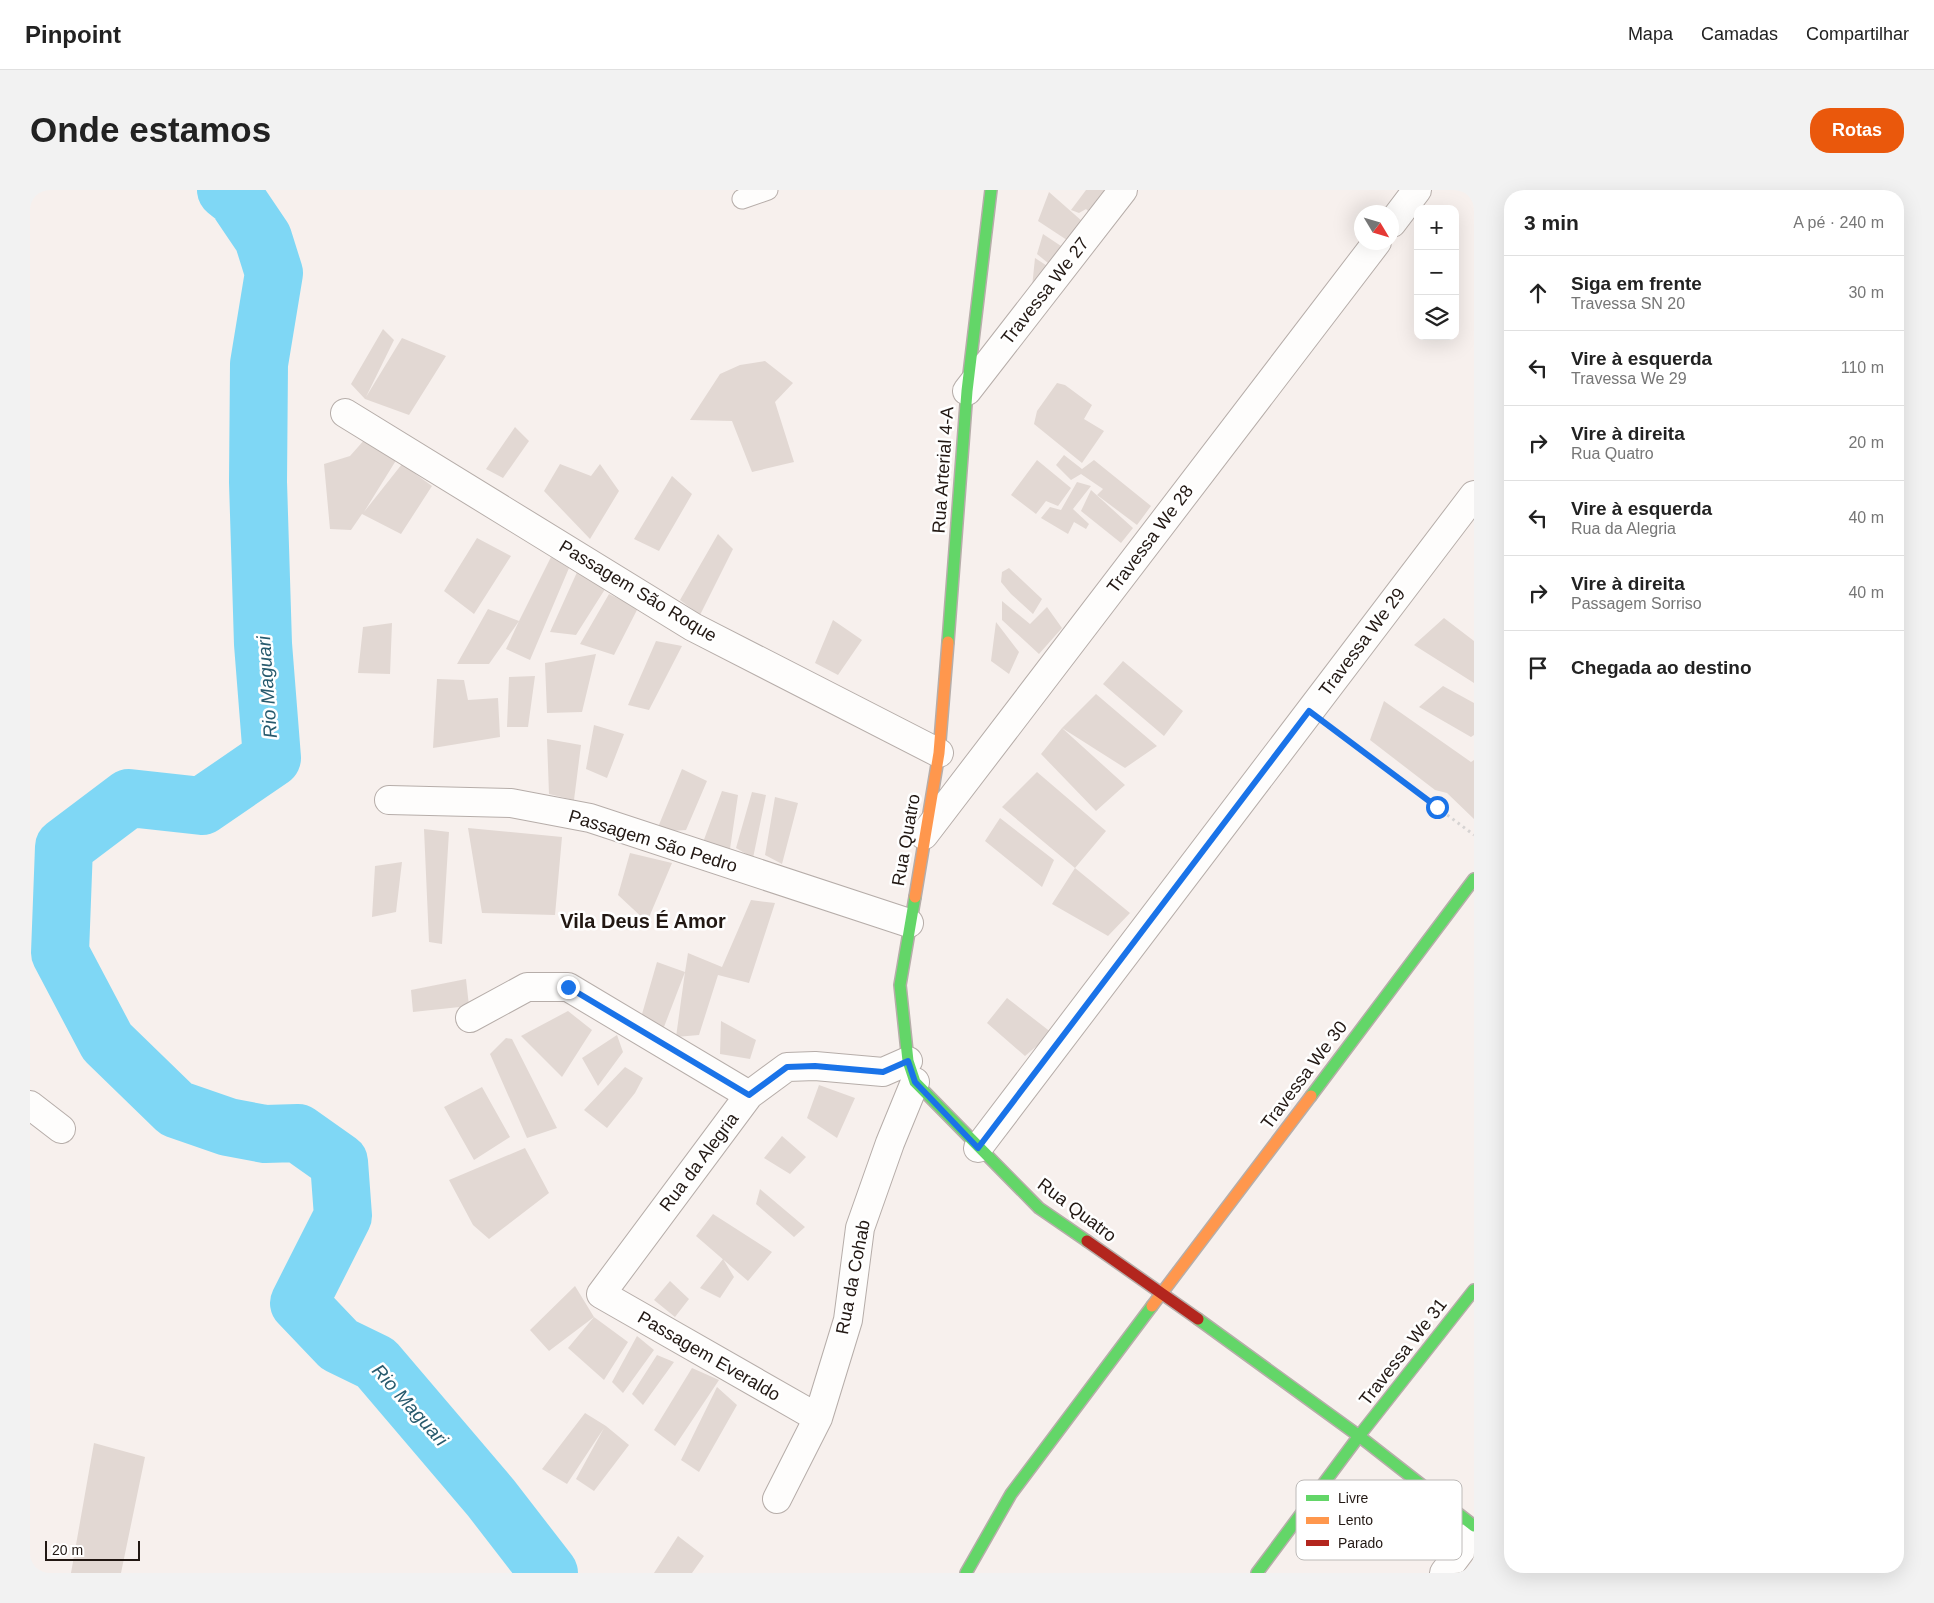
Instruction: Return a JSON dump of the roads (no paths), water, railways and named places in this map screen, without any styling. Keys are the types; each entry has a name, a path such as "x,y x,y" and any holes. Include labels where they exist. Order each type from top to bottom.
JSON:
{"main road":[{"name":"Rua Arterial 4-A","path":"939,753 967,391 991,190"},
{"name":"Rua Quatro","path":"939,753 900,985 912,1071 978,1148 1040,1208 1162,1293 1358,1436 1415,1480"},
{"name":"Travessa We 30","path":"966,1573 1012,1494 1474,879"},
{"name":"Travessa We 31","path":"1326,1480 1358,1436 1474,1290"},
{"name":"Rua Quatro","path":"1462,1517 1474,1526"},
{"name":"Travessa We 31","path":"1257,1573 1296,1520"}],"street":[{"name":"Travessa We 27","path":"967,391 1123,190"},
{"path":"1399,214 1417,190"},
{"name":"Travessa We 28","path":"924,835 1371,250"},
{"name":"Passagem São Roque","path":"345,413 692,627 939,753"},
{"name":"Travessa We 29","path":"978,1148 1474,495"},
{"name":"Passagem São Pedro","path":"389,800 511,803 590,818 909,924"},
{"path":"470,1018 527,987 568,987 749,1095"},
{"name":"Rua da Alegria","path":"601,1294 749,1095 787,1067 815,1066 883,1072 912,1071"},
{"name":"Rua da Cohab","path":"777,1499 818,1418 848,1320 860,1228 890,1143 912,1071"},
{"path":"30,1105 61,1129"},
{"name":"Passagem Everaldo","path":"601,1294 818,1418"},
{"path":"1462,1549 1474,1533"},
{"path":"1444,1573 1454,1560"}],"lane":[{"path":"742,199 768,190"}],"waterway":[{"name":"Rio Maguari","path":"226,190 236,198 263,238 274,273 259,364 258,482 263,644 272,758 202,806 129,798 64,847 60,953 107,1042 176,1109 228,1127 265,1134 298,1133 339,1162 343,1216 299,1303 339,1345 376,1363 491,1498 549,1573"}],"district":[{"name":"Vila Deus É Amor","path":"643,921"}]}
